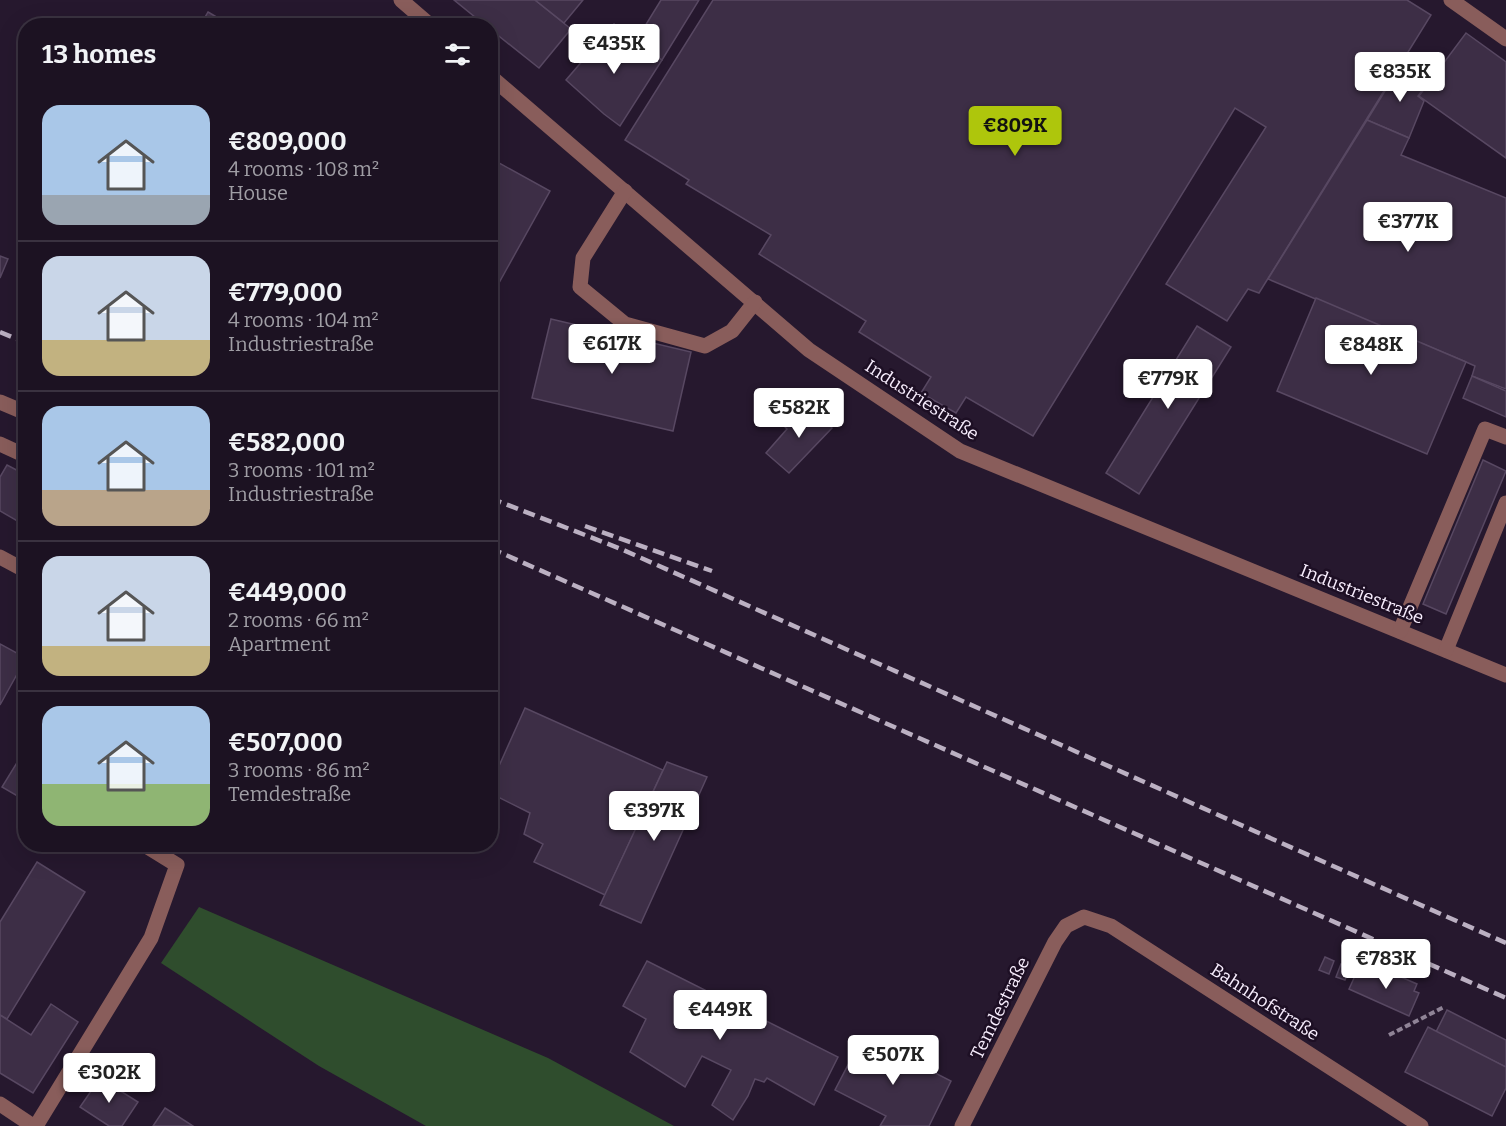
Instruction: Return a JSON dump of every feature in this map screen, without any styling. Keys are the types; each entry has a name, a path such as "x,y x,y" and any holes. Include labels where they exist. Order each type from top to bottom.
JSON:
{"street":[{"path":"401,0 422,18"},
{"path":"1451,0 1506,39"},
{"name":"Industriestraße","path":"498,83 809,350 960,451 1506,675"},
{"path":"625,191 583,258 580,287 626,324 705,346 732,331 755,302"},
{"path":"0,402 18,410"},
{"path":"1400,631 1485,429 1506,437"},
{"path":"0,444 18,452"},
{"path":"1446,650 1506,503"},
{"path":"0,557 18,567"},
{"path":"0,1104 34,1126 151,938 177,865 156,852"},
{"name":"Temdestraße","path":"962,1126 1054,942 1066,926 1084,917"},
{"name":"Bahnhofstraße","path":"1084,917 1111,926 1421,1126"}],"path":[{"path":"1389,1035 1444,1007"}],"green space":[{"path":"199,907 548,1058 674,1126 426,1126 319,1066 161,963"}],"building":[{"path":"454,0 535,0 571,29 539,68 498,35 498,18 476,18"},
{"path":"535,0 583,0 564,23"},
{"path":"661,0 699,0 662,60 634,44"},
{"path":"713,0 1407,0 1431,15 1259,293 1248,289 1227,321 1166,284 1266,127 1235,108 1033,436 966,397 956,413 921,393 931,377 859,332 866,321 759,254 771,235 686,184 689,180 625,140"},
{"path":"208,12 218,18 205,18"},
{"path":"614,24 634,44 662,60 620,126 566,80"},
{"path":"1466,33 1506,62 1506,158 1419,96"},
{"path":"1401,65 1428,82 1418,96 1424,101 1409,138 1367,120"},
{"path":"1367,120 1409,138 1401,155 1506,198 1506,389 1472,376 1475,366 1268,279"},
{"path":"498,162 550,191 498,285"},
{"path":"0,256 8,259 0,278"},
{"path":"1316,298 1466,362 1427,454 1277,391"},
{"path":"551,319 691,352 673,431 532,398"},
{"path":"1197,326 1231,347 1139,494 1106,473"},
{"path":"1472,376 1506,391 1506,417 1463,398"},
{"path":"807,406 832,428 789,473 766,453 787,429 783,425 790,416 788,420 792,423"},
{"path":"1483,460 1506,471 1446,614 1423,604"},
{"path":"7,465 18,471 18,521 0,511 0,477"},
{"path":"0,644 18,654 18,672 0,705"},
{"path":"525,708 663,770 605,895 534,862 543,844 524,834 530,813 498,797 498,768"},
{"path":"18,761 18,796 2,787"},
{"path":"667,762 707,777 641,923 600,905"},
{"path":"37,862 85,892 7,1019 0,1015 0,922"},
{"path":"1325,957 1334,961 1329,974 1319,970"},
{"path":"647,961 838,1057 814,1105 767,1078 764,1082 755,1079 748,1096 733,1120 712,1105 731,1070 702,1056 685,1087 630,1052 646,1019 623,1006"},
{"path":"1341,964 1350,968 1345,980 1336,977"},
{"path":"1359,967 1390,981 1394,974 1417,984 1414,991 1419,993 1409,1016 1349,989"},
{"path":"51,1004 78,1022 33,1093 0,1073 0,1015 31,1035"},
{"path":"1447,1010 1506,1040 1506,1067 1436,1032"},
{"path":"1428,1027 1506,1067 1506,1088 1492,1116 1405,1072"},
{"path":"863,1036 951,1081 929,1126 880,1126 886,1116 835,1090"},
{"path":"100,1078 138,1102 122,1126 109,1126 80,1107"},
{"path":"165,1108 193,1126 153,1126"}],"railway":[{"path":"0,332 18,340"},
{"path":"498,501 621,549 1506,943"},
{"path":"585,526 712,571"},
{"path":"498,552 1506,998"}]}
